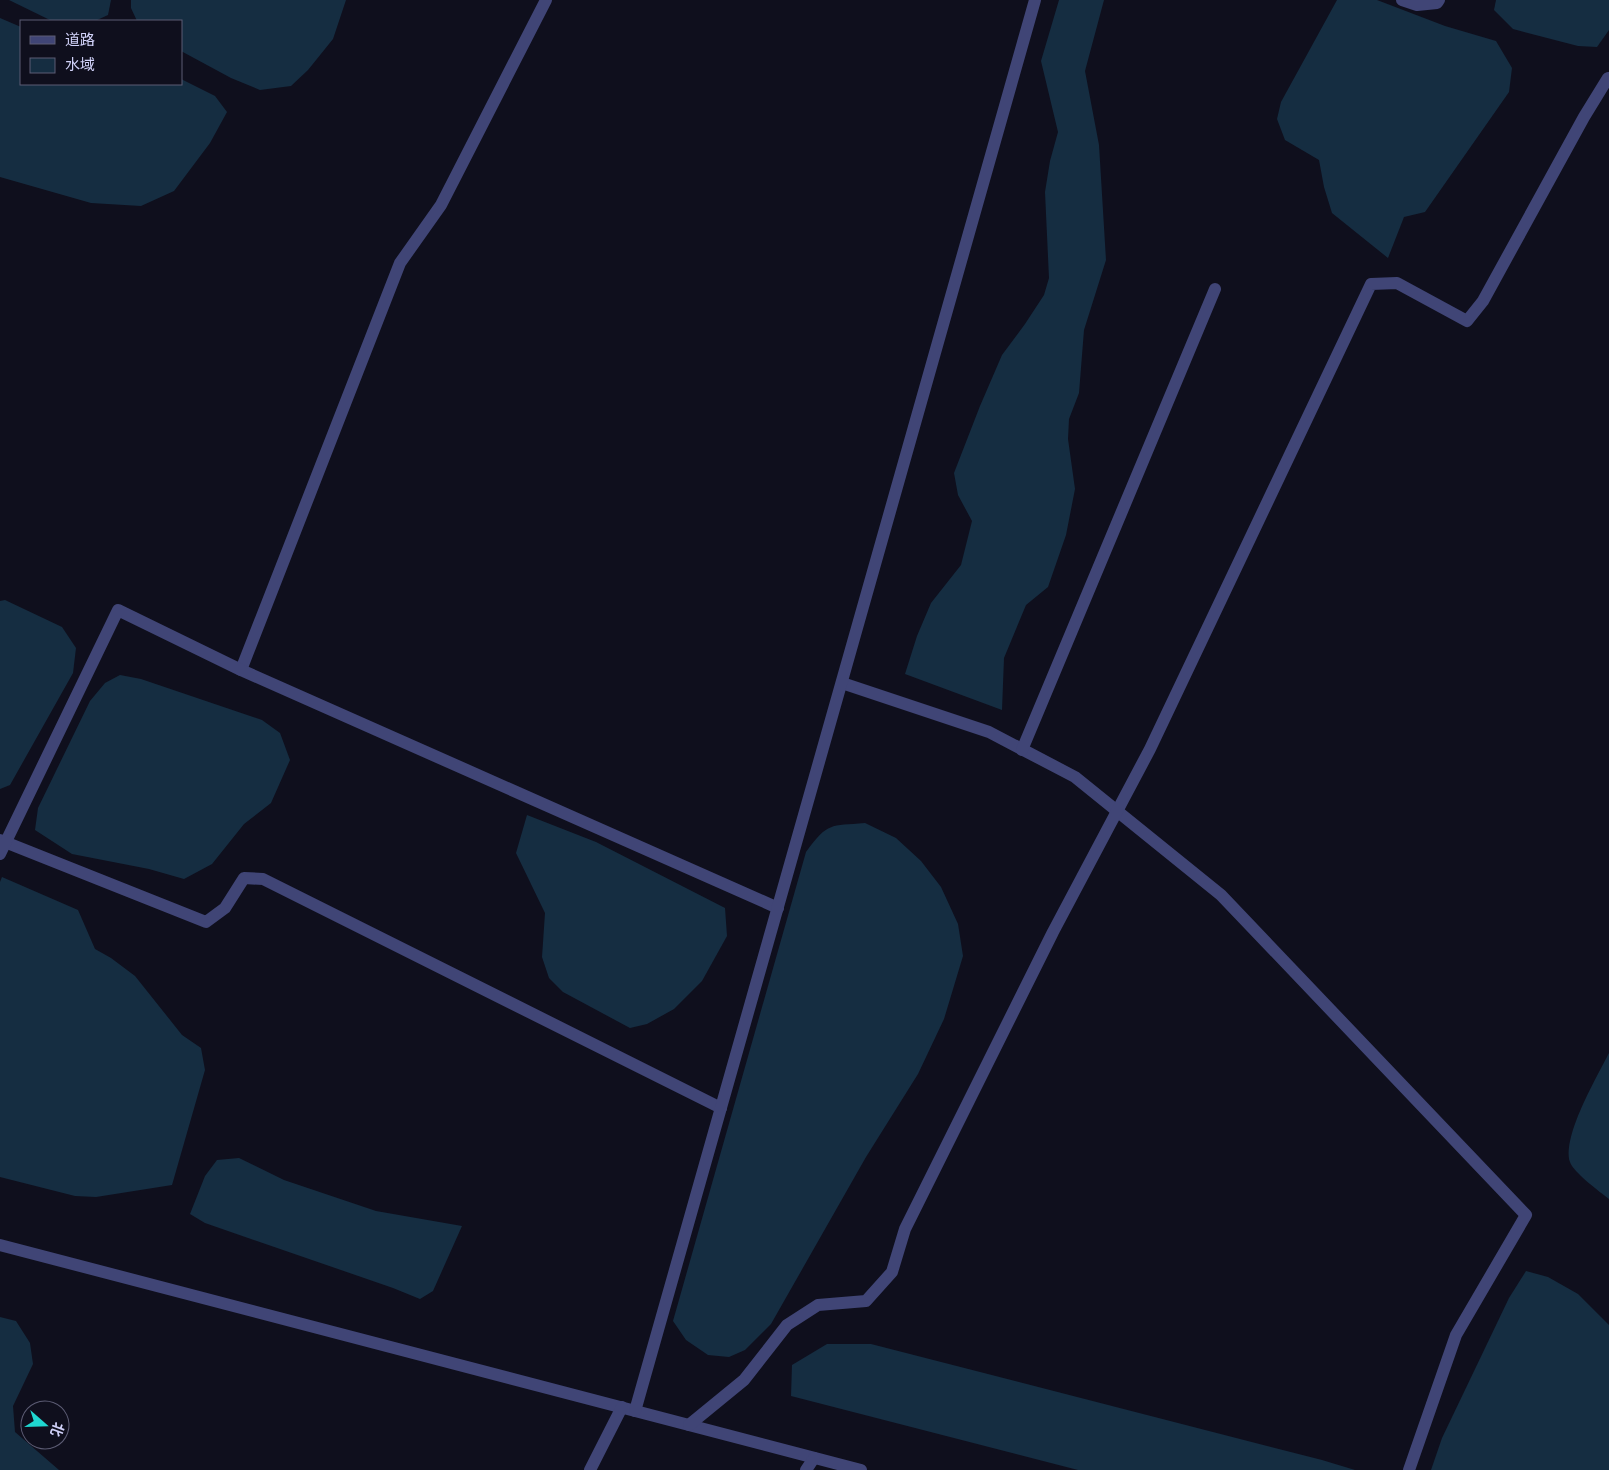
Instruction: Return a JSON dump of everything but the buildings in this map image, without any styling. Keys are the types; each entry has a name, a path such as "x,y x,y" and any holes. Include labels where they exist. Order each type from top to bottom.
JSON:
{"street":[{"path":"241,670 400,264 441,206 546,0"},
{"path":"635,1411 1035,0"},
{"path":"1402,0 1417,5 1437,3 1439,0"},
{"path":"689,1425 744,1380 787,1325 818,1305 866,1301 892,1272 905,1229 1053,932 1150,749 1371,284 1397,283 1467,321 1483,301 1584,117 1608,78"},
{"path":"1022,750 1215,289"},
{"path":"722,1108 263,879 244,878 225,908 206,922 2,845 118,610 241,670 778,908"},
{"path":"842,684 989,732 1075,777 1221,895 1526,1215 1456,1335 1409,1470"},
{"path":"0,1246 861,1470"},
{"path":"590,1470 622,1407"},
{"path":"806,1470 814,1458"}],"water":[{"path":"9,0 111,0 108,15 97,20 50,20"},
{"path":"131,0 346,0 333,39 308,70 291,86 260,90 231,78 182,52 182,20 137,20 131,8"},
{"path":"1059,0 1104,0 1085,71 1099,145 1106,260 1084,330 1079,393 1069,419 1068,439 1075,489 1066,535 1048,587 1026,605 1004,658 1002,710 905,674 917,636 931,603 961,565 972,521 958,495 954,473 1002,355 1044,295 1049,278 1045,192 1050,161 1058,132 1041,61"},
{"path":"1337,0 1377,0 1445,26 1496,41 1512,68 1509,92 1425,212 1404,217 1388,258 1332,213 1324,187 1319,160 1285,140 1277,119 1281,102"},
{"path":"1496,0 1609,0 1609,30 1597,47 1578,46 1513,29 1494,10"},
{"path":"0,18 20,27 20,85 182,85 182,80 215,96 227,112 210,143 174,191 141,206 91,203 0,177"},
{"path":"5,600 62,627 76,648 73,673 10,785 0,789 0,601"},
{"path":"120,675 141,679 262,720 280,733 290,760 271,803 244,824 212,864 184,879 149,869 72,854 35,830 38,808 90,701 105,683"},
{"path":"527,815 596,842 725,908 727,936 702,981 674,1009 647,1024 630,1028 563,992 549,978 542,957 545,913 516,853"},
{"path":"865,823 896,838 921,861 941,887 958,924 963,956 944,1019 918,1074 866,1157 771,1324 745,1350 729,1357 708,1355 686,1340 673,1321 806,852 825,830 831,827"},
{"path":"2,877 78,910 95,949 135,976 182,1035 201,1048 205,1070 172,1185 96,1197 75,1196 0,1177 0,882"},
{"path":"1609,1053 1609,1199 1576,1171 1570,1162 1569,1151 1571,1137 1582,1107"},
{"path":"239,1158 284,1180 376,1211 462,1226 433,1291 420,1299 205,1223 190,1214 205,1176 217,1160"},
{"path":"1526,1271 1548,1277 1578,1294 1609,1325 1609,1470 1431,1470 1442,1438 1509,1298"},
{"path":"0,1317 16,1321 30,1343 33,1364 13,1406 15,1432 20,1436 20,1450 36,1450 59,1470 0,1470"},
{"path":"827,1344 871,1344 1355,1470 1078,1470 791,1396 792,1365"}]}
